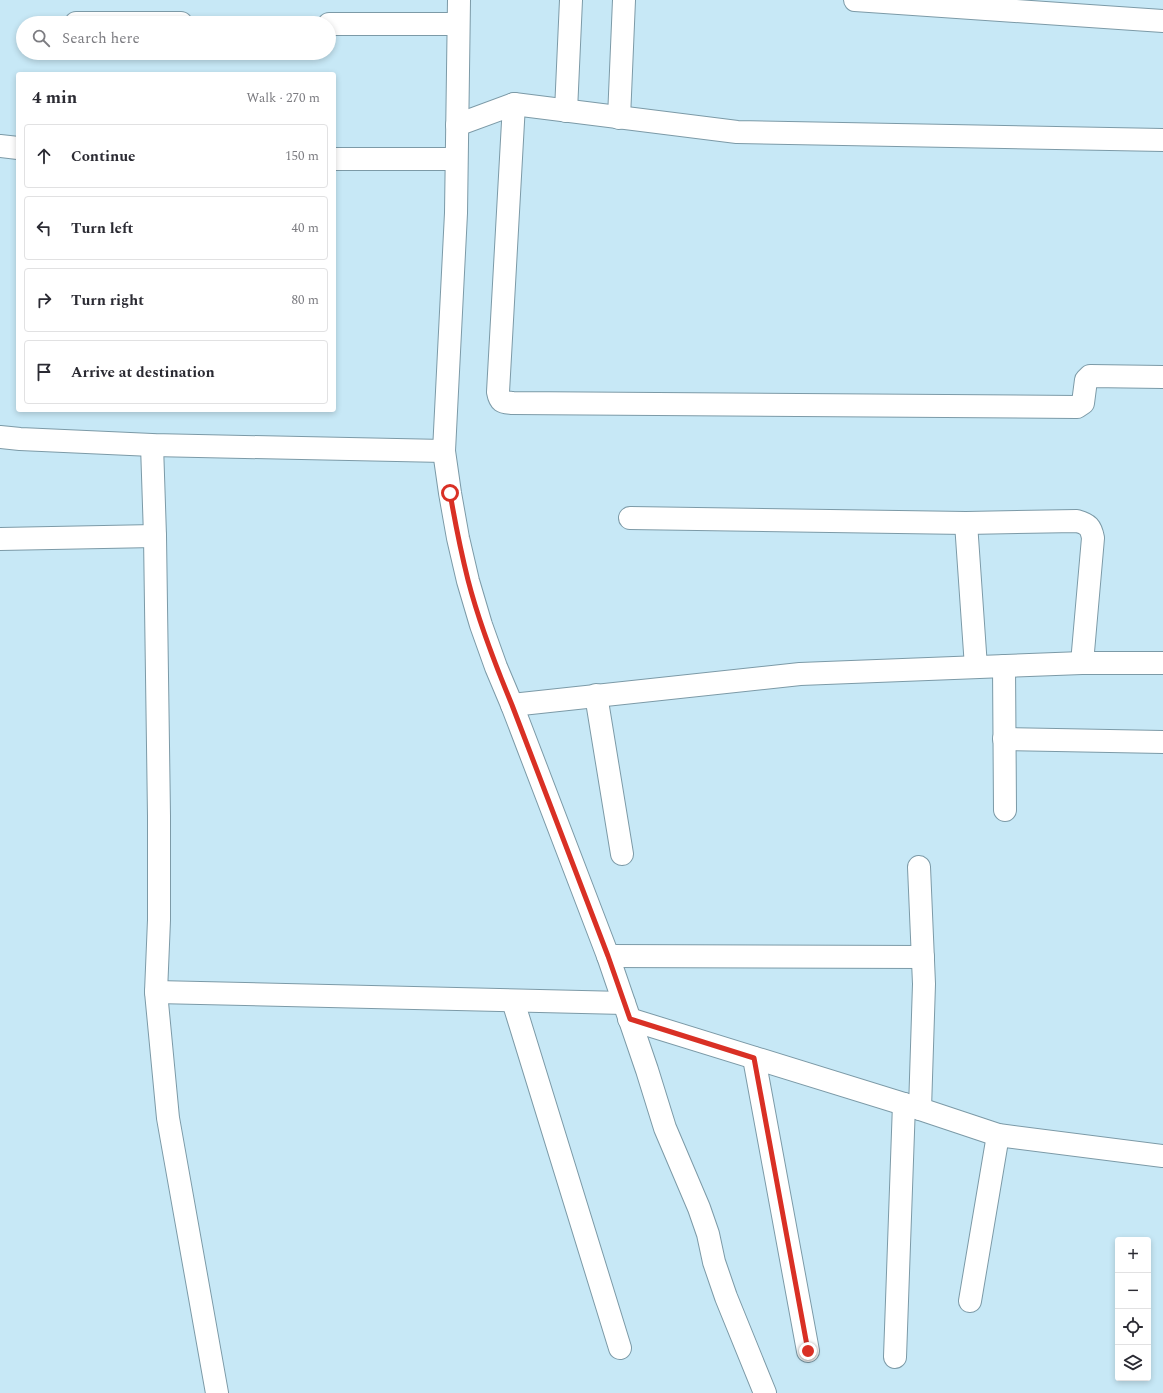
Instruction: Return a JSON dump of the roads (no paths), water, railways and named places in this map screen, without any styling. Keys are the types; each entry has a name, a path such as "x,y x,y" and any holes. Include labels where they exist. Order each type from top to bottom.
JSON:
{"street":[{"path":"459,0 456,214 449,322 444,451 450,493 468,581 496,667 608,956 665,1128 700,1208 708,1234 714,1262 726,1297 765,1393"},
{"path":"566,111 571,0"},
{"path":"619,118 624,0"},
{"path":"856,0 1163,21"},
{"path":"336,24 458,24"},
{"path":"457,125 514,104 737,132 1163,140"},
{"path":"514,104 498,392 499,398 502,402 521,404 1077,407 1083,403 1086,380 1090,376 1163,377"},
{"path":"0,146 16,148"},
{"path":"336,159 456,159"},
{"path":"0,437 152,445 444,451"},
{"path":"152,445 155,536 159,830 159,920 156,992 168,1118 217,1393"},
{"path":"630,518 966,523 1077,521 1086,523 1091,528 1093,538 1082,663"},
{"path":"966,523 976,667"},
{"path":"0,539 155,536"},
{"path":"512,705 800,674 1082,663 1163,663"},
{"path":"1004,666 1005,810"},
{"path":"596,695 622,854"},
{"path":"1004,739 1163,742"},
{"path":"894,1357 912,1107 924,984 919,867"},
{"path":"608,956 923,956"},
{"path":"156,992 513,1001 627,1011 754,1058 998,1135 1163,1156"},
{"path":"513,1001 620,1348"},
{"path":"754,1058 808,1351"},
{"path":"970,1301 998,1135"}]}
